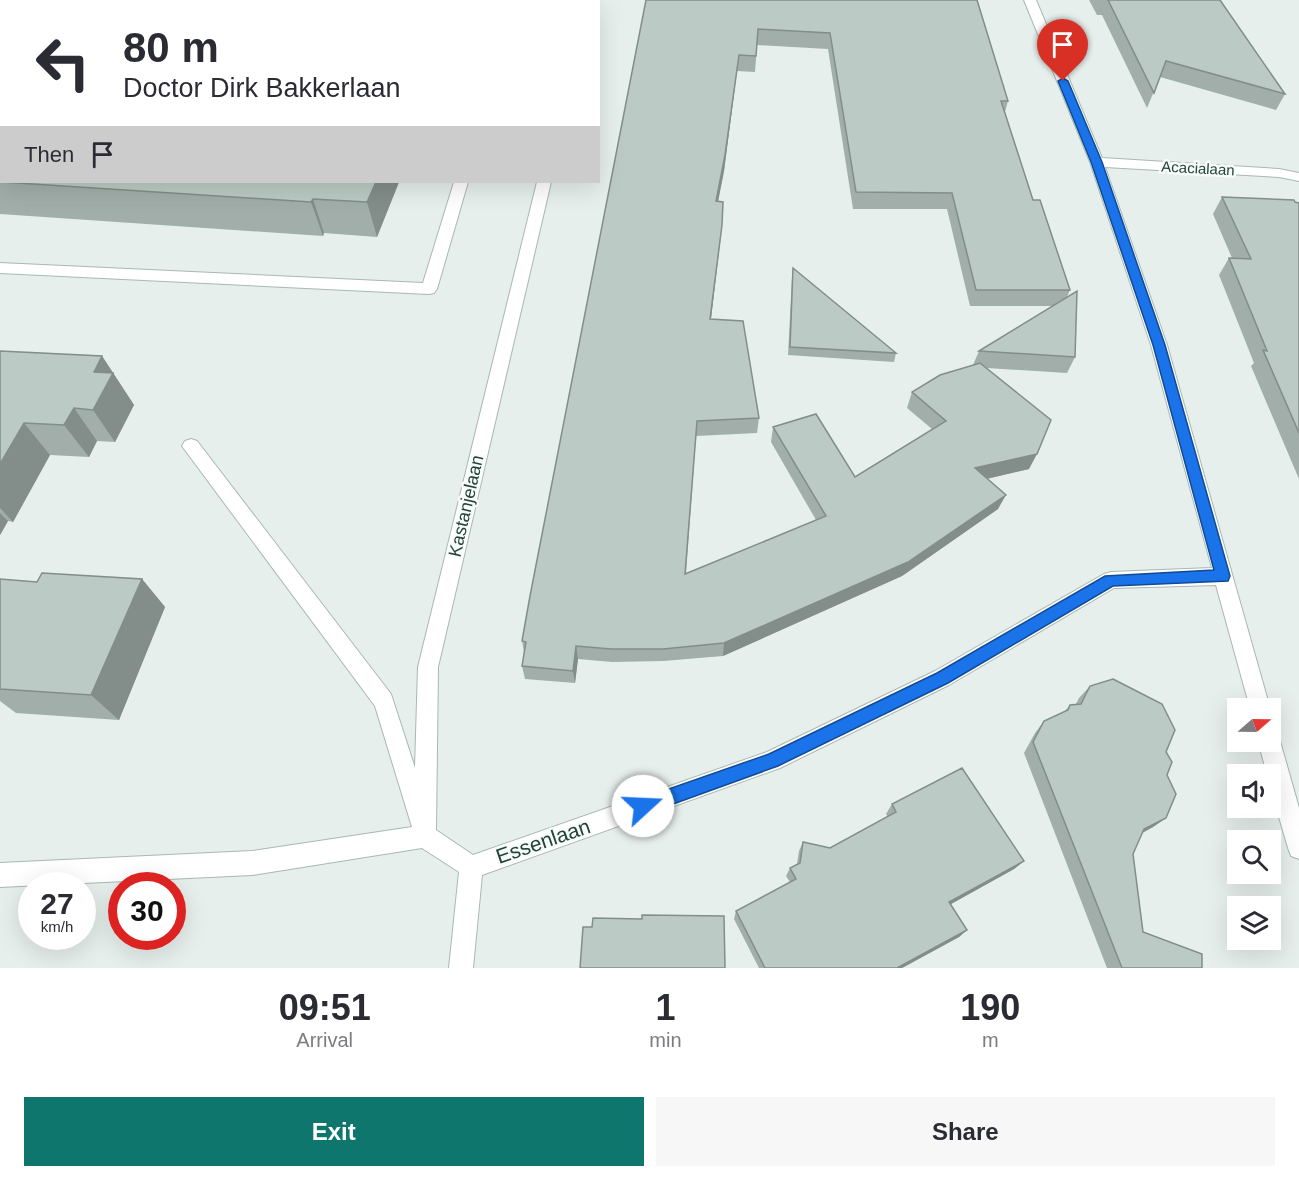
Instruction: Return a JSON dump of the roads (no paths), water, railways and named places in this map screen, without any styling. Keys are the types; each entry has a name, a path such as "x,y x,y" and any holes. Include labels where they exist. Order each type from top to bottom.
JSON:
{"street":[{"path":"1030,0 1097,162 1159,345 1257,698"},
{"name":"Acacialaan","path":"1097,162 1279,173 1299,177"},
{"path":"0,268 429,289 461,183"},
{"name":"Kastanjelaan","path":"425,836 428,667 543,183"},
{"path":"191,446 384,701 425,836 471,867 461,968"},
{"name":"Essenlaan","path":"471,867 772,761 942,678 1111,580 1223,576"},
{"path":"1272,752 1299,848"},
{"path":"0,875 252,862 425,836"}]}
